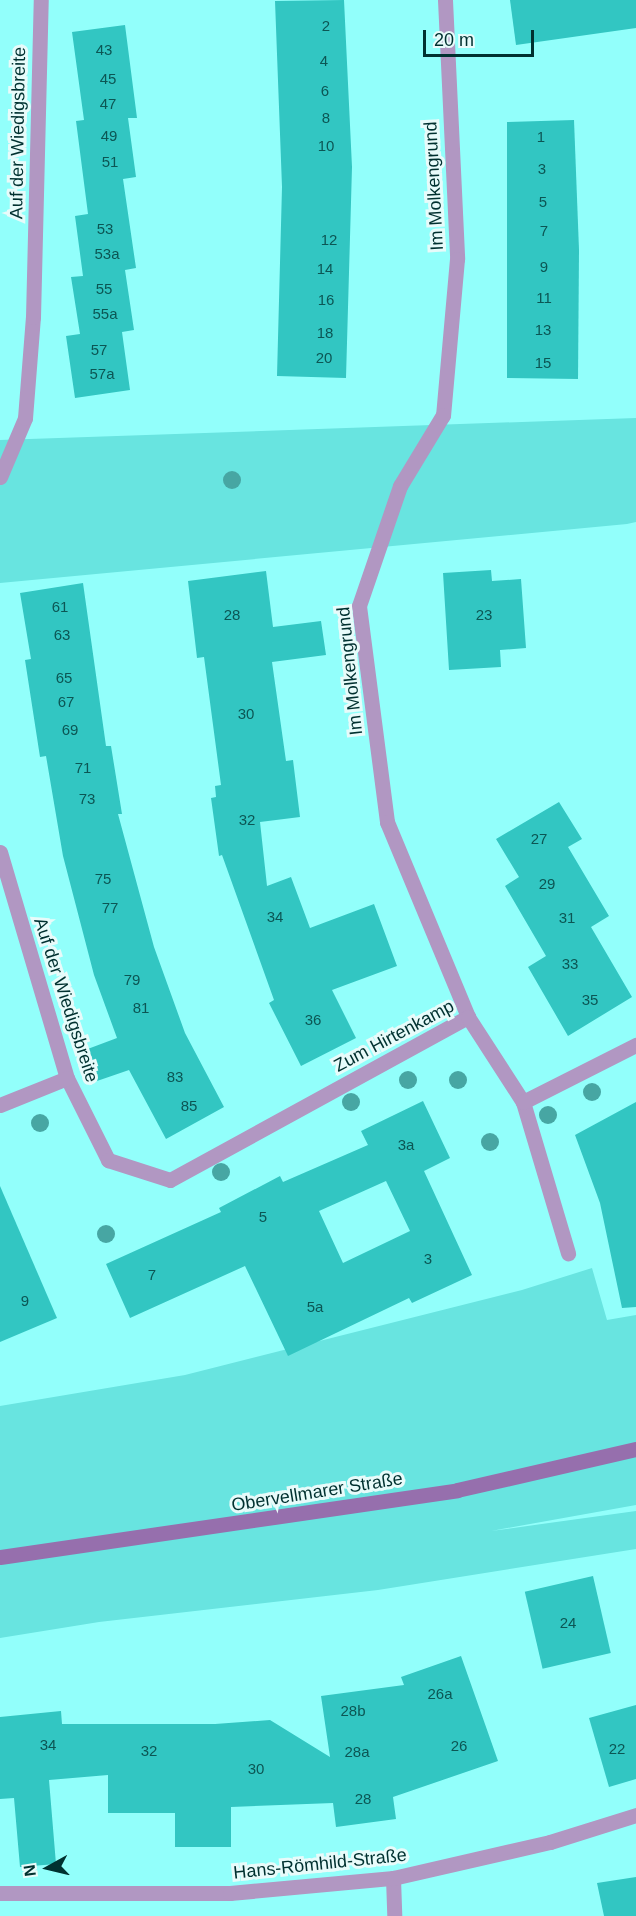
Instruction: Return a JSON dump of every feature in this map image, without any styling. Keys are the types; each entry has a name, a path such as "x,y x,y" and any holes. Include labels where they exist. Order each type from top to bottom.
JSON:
{"main road":[{"name":"Obervellmarer Straße","path":"0,1557 457,1490 636,1449"}],"street":[{"name":"Auf der Wiedigsbreite","path":"0,477 25,418 33,317 41,0"},
{"name":"Im Molkengrund","path":"445,0 457,259 444,415 400,486 359,606 387,822 468,1017"},
{"name":"Auf der Wiedigsbreite","path":"0,852 67,1078 108,1160 170,1180"},
{"name":"Zum Hirtenkamp","path":"170,1180 468,1017 523,1102 568,1253"},
{"path":"523,1102 636,1045"},
{"path":"0,1105 67,1078"},
{"name":"Hans-Römhild-Straße","path":"0,1893 231,1893 393,1878 550,1842 636,1815"},
{"path":"393,1878 394,1916"}],"shaded area":[{"path":"636,418 636,522 0,583 0,440"},
{"path":"592,1268 607,1320 636,1315 636,1505 491,1531 636,1511 636,1549 378,1590 99,1622 0,1638 0,1406 185,1375 522,1290"}],"building":[{"path":"344,0 352,167 346,378 277,376 282,187 275,1"},
{"path":"510,0 636,0 636,28 516,45"},
{"path":"125,25 137,118 128,118 136,177 123,179 136,268 125,270 134,330 122,332 130,390 75,398 66,336 80,334 71,277 83,276 75,216 88,214 76,121 84,120 72,32"},
{"path":"574,120 579,250 578,379 507,378 507,122"},
{"path":"491,570 492,581 521,579 526,648 500,650 501,667 449,670 443,573"},
{"path":"266,571 273,627 321,621 326,655 272,662 286,761 293,760 300,817 260,822 267,886 291,877 310,928 374,904 397,966 332,990 356,1038 301,1066 269,1003 274,1000 222,855 219,856 211,798 216,797 215,786 221,785 204,657 197,658 188,581"},
{"path":"83,583 106,746 111,746 122,814 118,814 154,947 185,1033 224,1107 166,1139 129,1070 97,1081 85,1050 117,1038 94,975 63,856 46,756 40,757 25,660 31,659 20,593"},
{"path":"559,802 582,839 568,847 609,916 591,927 632,997 568,1036 528,967 546,956 505,886 519,877 496,839"},
{"path":"423,1101 450,1158 424,1171 472,1275 412,1303 409,1298 288,1356 245,1266 130,1318 106,1264 221,1212 219,1208 280,1176 283,1182 368,1145 361,1131","holes":["386,1181 410,1231 343,1263 319,1211"]},
{"path":"636,1102 636,1307 622,1308 600,1203 575,1135"},
{"path":"0,1186 57,1318 0,1342"},
{"path":"593,1576 611,1653 543,1669 525,1592"},
{"path":"461,1656 498,1761 393,1797 396,1819 336,1827 333,1803 231,1807 231,1847 175,1847 175,1813 108,1813 108,1775 49,1780 56,1864 20,1867 14,1798 0,1799 0,1717 61,1711 62,1724 215,1724 270,1720 330,1757 321,1696 404,1685 401,1677"},
{"path":"636,1705 636,1779 609,1787 589,1718"},
{"path":"636,1877 636,1916 604,1916 597,1883"}]}
